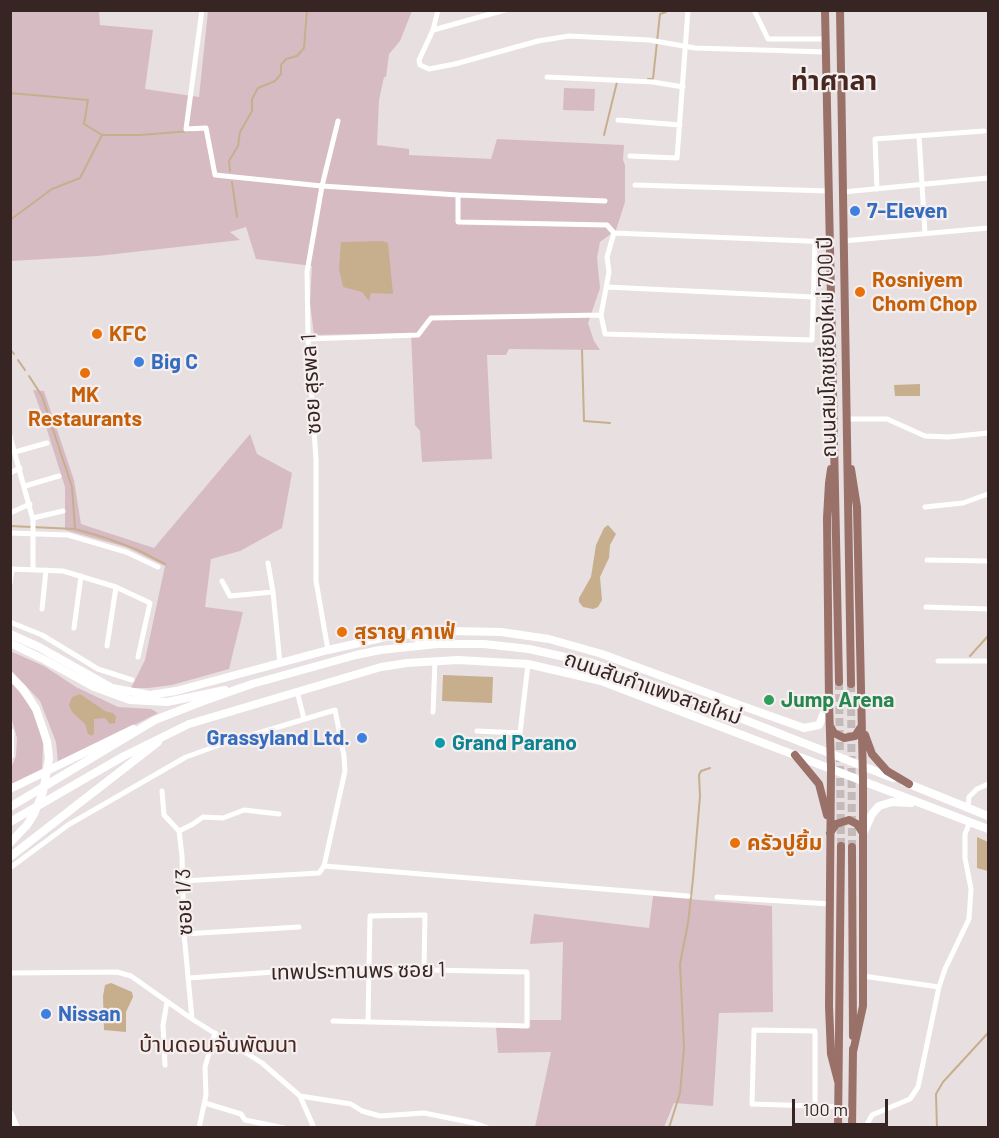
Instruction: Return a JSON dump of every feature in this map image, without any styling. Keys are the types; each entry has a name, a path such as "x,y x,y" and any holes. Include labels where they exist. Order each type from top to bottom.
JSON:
{"main road":[{"name":"ถนนสมโภชเชียงใหม่ 700 ปี","path":"825,10 839,681"},
{"name":"ถนนสมโภชเชียงใหม่ 700 ปี","path":"840,10 851,684"},
{"path":"834,454 829,483 827,518 831,753 831,1054 838,1081"},
{"path":"847,454 857,507 863,766 862,1006 853,1052"},
{"path":"10,634 39,647 112,688 150,695 176,691 390,636 451,631 501,632 564,643 602,654 804,728 819,725 829,700"},
{"path":"412,646 451,631"},
{"path":"10,643 94,687 130,700 166,702 252,684"},
{"path":"564,643 592,663"},
{"name":"ถนนสันกำแพงสายใหม่","path":"10,807 155,720 201,702 252,684 356,655 412,646 463,644 550,652 592,663 676,693 988,816"},
{"path":"331,650 356,655"},
{"name":"ถนนสันกำแพงสายใหม่","path":"10,822 174,730 212,716 381,668 435,661 479,660 528,664 601,681 988,829"},
{"path":"10,676 23,689 36,709 47,741 48,770 44,792 27,825 10,843"},
{"path":"676,693 737,704"},
{"path":"10,789 155,720"},
{"path":"829,723 834,733 844,738 855,736 861,727"},
{"path":"861,727 872,754 888,771 909,784"},
{"path":"10,857 174,730"},
{"path":"10,732 10,755"},
{"path":"795,755 819,784 830,833"},
{"path":"863,833 872,814 885,804 902,802 922,804"},
{"path":"830,833 836,824 849,820 857,824 863,833"},
{"path":"838,1128 841,846"},
{"path":"852,847 852,1128"},
{"path":"10,1114 16,1128"}],"street":[{"path":"202,10 186,129 206,128 215,175 322,186 605,201"},
{"path":"438,10 433,30 419,60 420,65 429,69 558,37 654,41 686,47 826,52"},
{"path":"433,30 505,10"},
{"path":"630,156 677,158 688,10"},
{"path":"754,10 768,39 826,39"},
{"path":"547,77 652,82 682,87"},
{"path":"618,120 680,125"},
{"name":"ซอย สุรพล 1","path":"331,650 316,581 316,460 308,339 307,272 322,186 338,121"},
{"path":"877,189 875,139 984,131"},
{"path":"919,136 925,233"},
{"path":"843,192 988,178"},
{"path":"635,185 829,191"},
{"path":"458,195 458,222 607,225 614,233 830,242"},
{"path":"843,241 988,228"},
{"path":"614,233 607,257 609,272 601,315 605,334 812,340 815,242"},
{"path":"607,287 813,297"},
{"path":"308,339 418,334 430,318 601,315"},
{"path":"846,419 887,419 925,436 948,437 988,433"},
{"path":"10,436 33,519 33,569"},
{"path":"15,452 47,443"},
{"path":"10,473 20,468"},
{"path":"25,486 59,476"},
{"path":"925,507 956,505 988,494"},
{"path":"10,513 30,504"},
{"path":"33,519 63,511"},
{"path":"10,533 68,535 126,552 158,567"},
{"path":"927,560 988,561"},
{"path":"268,563 280,664"},
{"path":"10,584 11,569 63,571 116,587 150,603 138,657"},
{"path":"42,609 46,570"},
{"path":"74,628 81,576"},
{"path":"222,581 230,596 273,592"},
{"path":"106,646 116,587"},
{"path":"926,607 988,609"},
{"path":"10,622 42,635 105,672 132,680"},
{"path":"434,712 435,661"},
{"path":"938,661 988,661"},
{"path":"477,731 520,733 528,664"},
{"path":"102,683 105,672"},
{"path":"297,691 304,719"},
{"path":"10,868 68,825 171,765 204,750 336,710 344,756 344,785 324,866 319,873 183,881"},
{"path":"968,809 969,796 976,789 988,784"},
{"name":"ซอย 1/3","path":"162,791 164,815 179,831 184,934 192,1019"},
{"path":"179,831 193,825 203,817 223,818 244,810 279,814"},
{"path":"865,1128 872,1114 915,1095 939,987 969,919 970,889 965,858 965,834 970,822"},
{"path":"324,866 688,896"},
{"path":"717,897 830,904"},
{"path":"333,1022 368,1022 370,916 425,915 424,969"},
{"path":"184,934 299,927"},
{"name":"เทพประทานพร ซอย 1","path":"188,978 332,968 527,972 527,1026 368,1022"},
{"path":"10,973 124,973 262,1064 300,1096 314,1128"},
{"path":"863,976 939,987"},
{"path":"165,1065 163,1025 167,1002"},
{"path":"815,1106 815,1031 754,1030 752,1104 838,1107"},
{"path":"199,1128 204,1102 205,1067 215,1033"},
{"path":"300,1096 351,1104 380,1116 424,1113 488,1128"},
{"path":"204,1102 241,1114 245,1120 284,1128"}],"shaded area":[{"path":"11,11 99,11 100,25 153,30 145,89 199,97 208,11 412,11 400,41 389,54 386,77 384,77 379,100 377,145 409,149 409,155 491,159 497,139 624,145 625,202 616,230 600,242 597,258 600,288 588,323 594,341 600,350 509,349 506,355 487,355 492,459 422,462 420,431 415,425 411,333 314,335 310,303 312,266 256,259 246,227 230,232 240,240 98,256 11,261"},
{"path":"564,88 595,89 594,111 563,110"},
{"path":"382,241 388,243 393,294 371,293 369,301 362,292 343,287 339,269 341,242"},
{"path":"920,384 920,396 895,396 894,385"},
{"path":"33,390 44,391 74,480 81,524 154,548 250,434 257,454 292,473 282,528 240,551 211,559 205,607 243,612 229,669 172,685 131,688 145,660 165,566 126,547 65,530 65,487"},
{"path":"608,525 616,534 610,545 609,558 600,577 602,600 598,607 593,609 583,607 579,598 591,577 596,545 604,528"},
{"path":"10,651 44,666 76,687 118,707 151,709 158,713 58,763 56,742 40,701 11,670"},
{"path":"443,675 493,677 492,703 442,701"},
{"path":"11,682 34,710 43,744 42,771 11,784 10,771 16,756 17,738 11,716"},
{"path":"80,694 105,711 113,713 116,717 115,723 110,724 105,718 94,719 94,733 92,736 88,734 85,724 72,712 69,705 72,697"},
{"path":"977,837 988,842 988,871 977,868"},
{"path":"653,896 772,906 773,1012 719,1013 713,1106 674,1103 664,1127 535,1127 551,1052 498,1053 496,1027 530,1027 530,1020 561,1020 563,942 530,944 534,914 649,928"},
{"path":"111,983 132,992 133,997 126,1012 126,1032 104,1030 103,996 105,985"}],"waterway":[{"path":"230,171 229,161 238,146 240,132 252,111 252,99 258,88 275,81 281,74 281,65 286,59 297,56 304,48 307,10"},
{"path":"648,79 653,79 660,14 666,10"},
{"path":"604,135 617,82"},
{"path":"10,93 88,100 84,124 102,135"},
{"path":"10,220 52,189 80,178 102,135 191,131"},
{"path":"232,182 237,217"},
{"path":"10,349 14,354"},
{"path":"582,350 584,421 610,423"},
{"path":"18,360 25,370"},
{"path":"29,376 42,396 72,487 75,529"},
{"path":"10,526 75,529 138,550 165,564"},
{"path":"970,656 988,636"},
{"path":"669,1128 680,1093 684,1048 680,964 693,879 700,796 699,775 701,771 710,768"},
{"path":"937,1128 936,1094 943,1082 988,1033"}],"tunnel":[{"path":"839,682 841,846"},
{"path":"851,684 852,847"}],"place":[{"name":"7-Eleven","path":"855,211"},
{"name":"Rosniyem Chom Chop","path":"860,292"},
{"name":"KFC","path":"97,334"},
{"name":"Big C","path":"139,362"},
{"name":"MK Restaurants","path":"85,373"},
{"name":"สุราญ คาเฟ่","path":"342,632"},
{"name":"Jump Arena","path":"769,700"},
{"name":"Grassyland Ltd.","path":"362,738"},
{"name":"Grand Parano","path":"440,743"},
{"name":"ครัวปูยิ้ม","path":"735,843"},
{"name":"Nissan","path":"46,1014"}],"district":[{"name":"ท่าศาลา","path":"834,81"},
{"name":"บ้านดอนจั่นพัฒนา","path":"218,1045"}]}
